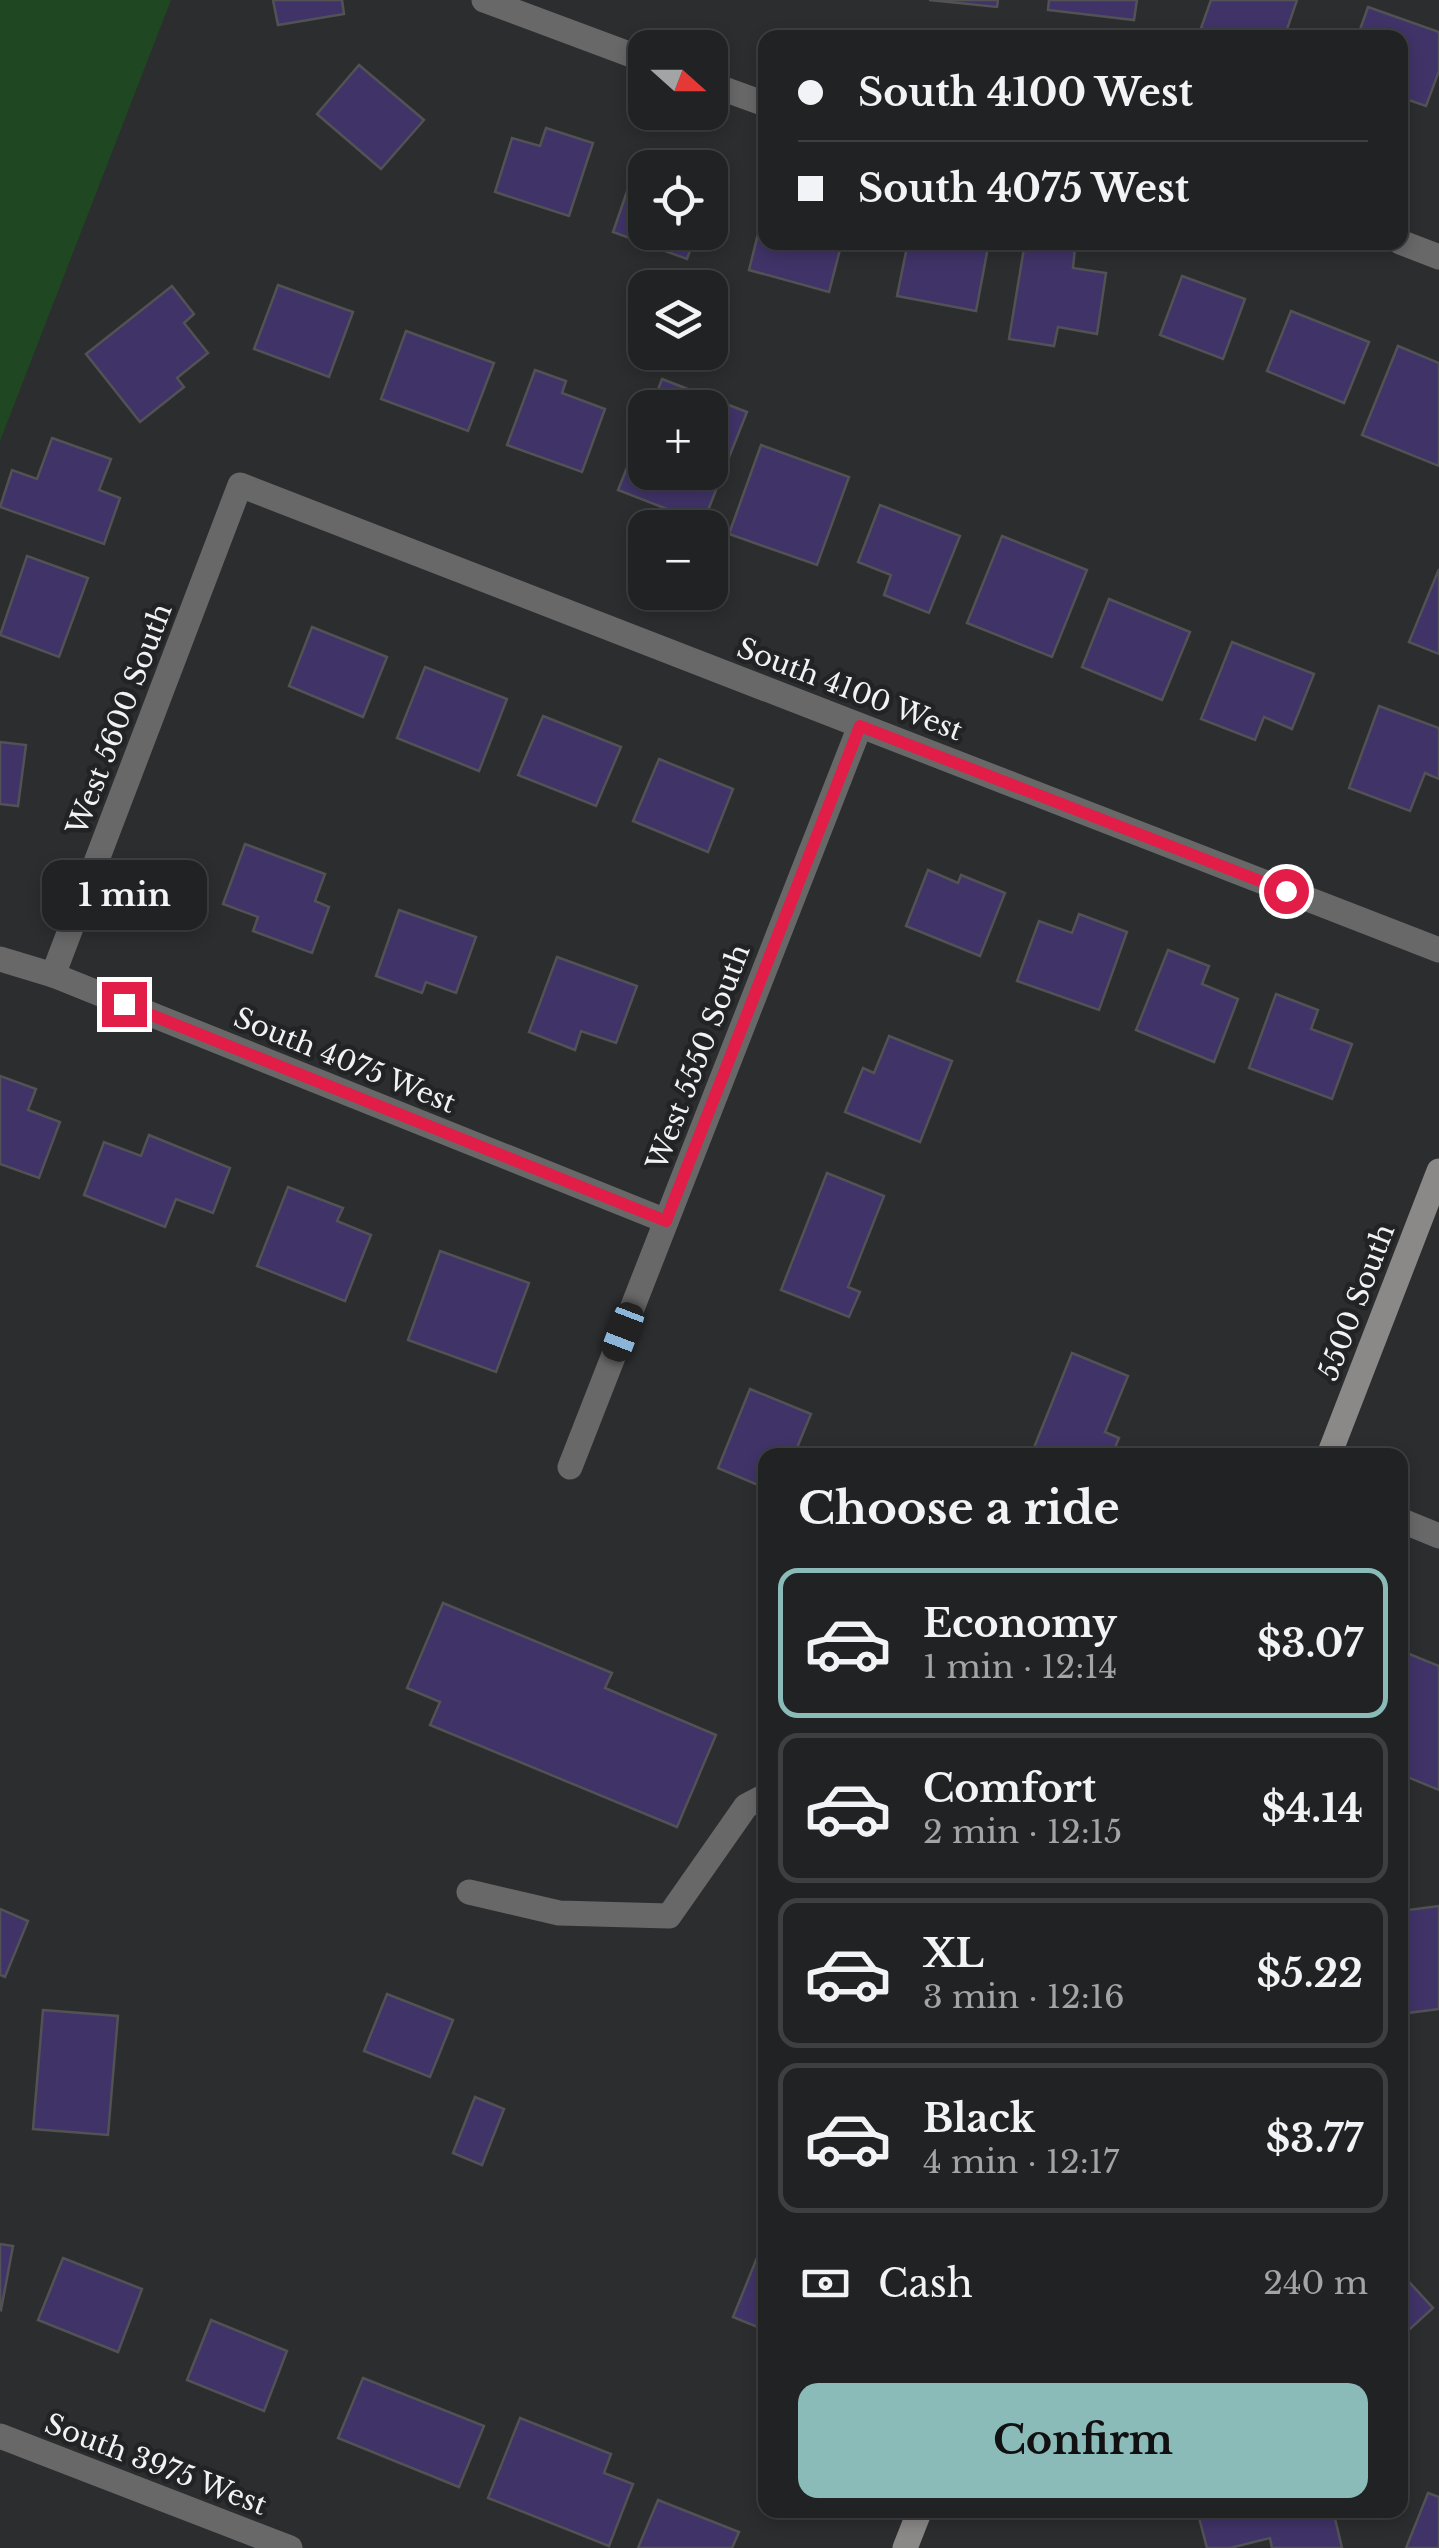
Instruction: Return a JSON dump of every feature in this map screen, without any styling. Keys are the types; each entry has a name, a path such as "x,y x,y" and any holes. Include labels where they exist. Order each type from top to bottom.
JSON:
{"main road":[{"name":"5500 South","path":"1332,1448 1439,1170"},
{"path":"905,2548 917,2518"}],"street":[{"path":"484,0 628,54"},
{"path":"728,91 758,101"},
{"path":"1408,245 1439,257"},
{"name":"South 4100 West","path":"240,485 1439,950"},
{"name":"West 5600 South","path":"53,975 240,485"},
{"name":"West 5550 South","path":"570,1467 860,726"},
{"name":"South 4075 West","path":"0,959 53,975 666,1221"},
{"path":"1408,1523 1439,1536"},
{"path":"469,1892 559,1913 670,1916 746,1806 758,1800"},
{"name":"South 3975 West","path":"0,2436 283,2547"}],"green space":[{"path":"0,0 171,0 0,441"}],"building":[{"path":"273,0 342,0 344,14 278,25"},
{"path":"929,0 998,0 997,7"},
{"path":"1049,0 1137,0 1134,20 1048,10"},
{"path":"1211,0 1297,0 1287,30 1201,28"},
{"path":"1368,7 1439,32 1439,71 1426,106 1408,100 1408,30 1360,30"},
{"path":"359,65 424,120 381,169 317,114"},
{"path":"546,128 593,143 569,216 495,192 512,138 540,146"},
{"path":"628,188 628,237 613,232"},
{"path":"758,234 758,250 840,250 829,292 749,270"},
{"path":"662,250 690,250 687,259"},
{"path":"906,250 987,250 976,311 897,296"},
{"path":"1024,250 1075,250 1073,268 1106,273 1097,334 1058,327 1054,346 1009,339"},
{"path":"1182,276 1245,299 1223,359 1160,335"},
{"path":"278,285 353,312 329,377 254,349"},
{"path":"172,286 194,314 184,323 208,353 177,378 184,387 140,422 86,354"},
{"path":"1291,311 1369,342 1344,403 1267,371"},
{"path":"406,331 494,363 468,431 381,399"},
{"path":"1398,346 1439,363 1439,466 1362,435"},
{"path":"535,370 566,381 562,393 605,409 582,472 507,445"},
{"path":"662,379 690,390 658,390"},
{"path":"728,405 747,412 728,460"},
{"path":"52,438 111,459 99,490 120,498 104,544 0,507 12,470 37,479"},
{"path":"761,445 849,477 817,565 729,534"},
{"path":"628,465 628,490 716,490 708,510 670,510 618,490"},
{"path":"880,505 960,536 929,613 884,595 891,575 858,562"},
{"path":"1002,536 1087,570 1052,657 967,623"},
{"path":"27,556 88,578 59,657 0,635"},
{"path":"1439,569 1439,654 1409,642"},
{"path":"1109,599 1190,632 1162,700 1082,667"},
{"path":"312,627 387,657 363,717 289,686"},
{"path":"1232,642 1314,674 1292,729 1264,717 1255,740 1201,719"},
{"path":"425,667 507,699 479,771 397,738"},
{"path":"1379,706 1439,728 1439,779 1425,773 1410,811 1349,788"},
{"path":"543,716 621,747 596,806 518,775"},
{"path":"0,742 26,745 18,806 0,804"},
{"path":"659,759 733,789 708,852 633,821"},
{"path":"245,844 325,874 315,901 329,907 312,953 253,931 258,917 223,904"},
{"path":"928,870 958,883 961,875 1005,893 980,956 906,926"},
{"path":"399,910 476,937 456,993 426,982 422,993 376,976"},
{"path":"1079,914 1127,932 1099,1010 1017,981 1039,921 1072,933"},
{"path":"1168,950 1209,966 1202,984 1238,999 1214,1062 1136,1030"},
{"path":"557,957 637,986 616,1043 581,1031 575,1050 529,1032"},
{"path":"1276,994 1318,1010 1311,1029 1352,1044 1332,1099 1249,1068"},
{"path":"889,1036 952,1061 920,1142 845,1112 863,1068 874,1073"},
{"path":"0,1076 36,1089 28,1110 60,1122 39,1178 0,1164"},
{"path":"149,1135 230,1168 213,1213 176,1199 165,1227 84,1195 104,1142 141,1156"},
{"path":"827,1173 884,1196 848,1287 860,1292 849,1317 781,1290"},
{"path":"288,1187 343,1208 337,1221 371,1235 345,1301 257,1266"},
{"path":"440,1251 529,1283 496,1372 408,1340"},
{"path":"1072,1353 1128,1376 1105,1432 1119,1438 1115,1448 1034,1448"},
{"path":"750,1389 811,1414 797,1448 758,1448 758,1485 718,1468"},
{"path":"443,1603 612,1673 605,1688 716,1735 677,1827 430,1725 440,1702 407,1688"},
{"path":"1408,1653 1439,1666 1439,1790 1408,1777"},
{"path":"1439,1906 1439,2009 1408,2013 1408,1910"},
{"path":"0,1909 28,1921 5,1977 0,1975"},
{"path":"387,1994 453,2020 430,2077 364,2051"},
{"path":"43,2010 118,2016 108,2135 33,2129"},
{"path":"475,2097 504,2109 482,2165 453,2153"},
{"path":"0,2244 13,2246 1,2310 0,2309"},
{"path":"758,2255 758,2327 733,2317"},
{"path":"63,2258 142,2289 118,2352 38,2320"},
{"path":"1408,2281 1433,2308 1408,2331"},
{"path":"211,2320 287,2351 264,2411 187,2380"},
{"path":"363,2378 484,2426 459,2487 338,2438"},
{"path":"520,2418 611,2454 604,2473 633,2484 609,2546 488,2498"},
{"path":"1428,2493 1439,2497 1439,2548 1406,2548"},
{"path":"658,2500 739,2532 732,2548 638,2548"},
{"path":"1199,2518 1335,2518 1342,2548 1272,2548 1270,2538 1230,2548 1207,2548"}],"route":[{"path":"124,1004 666,1221 860,726 1286,891"}]}
